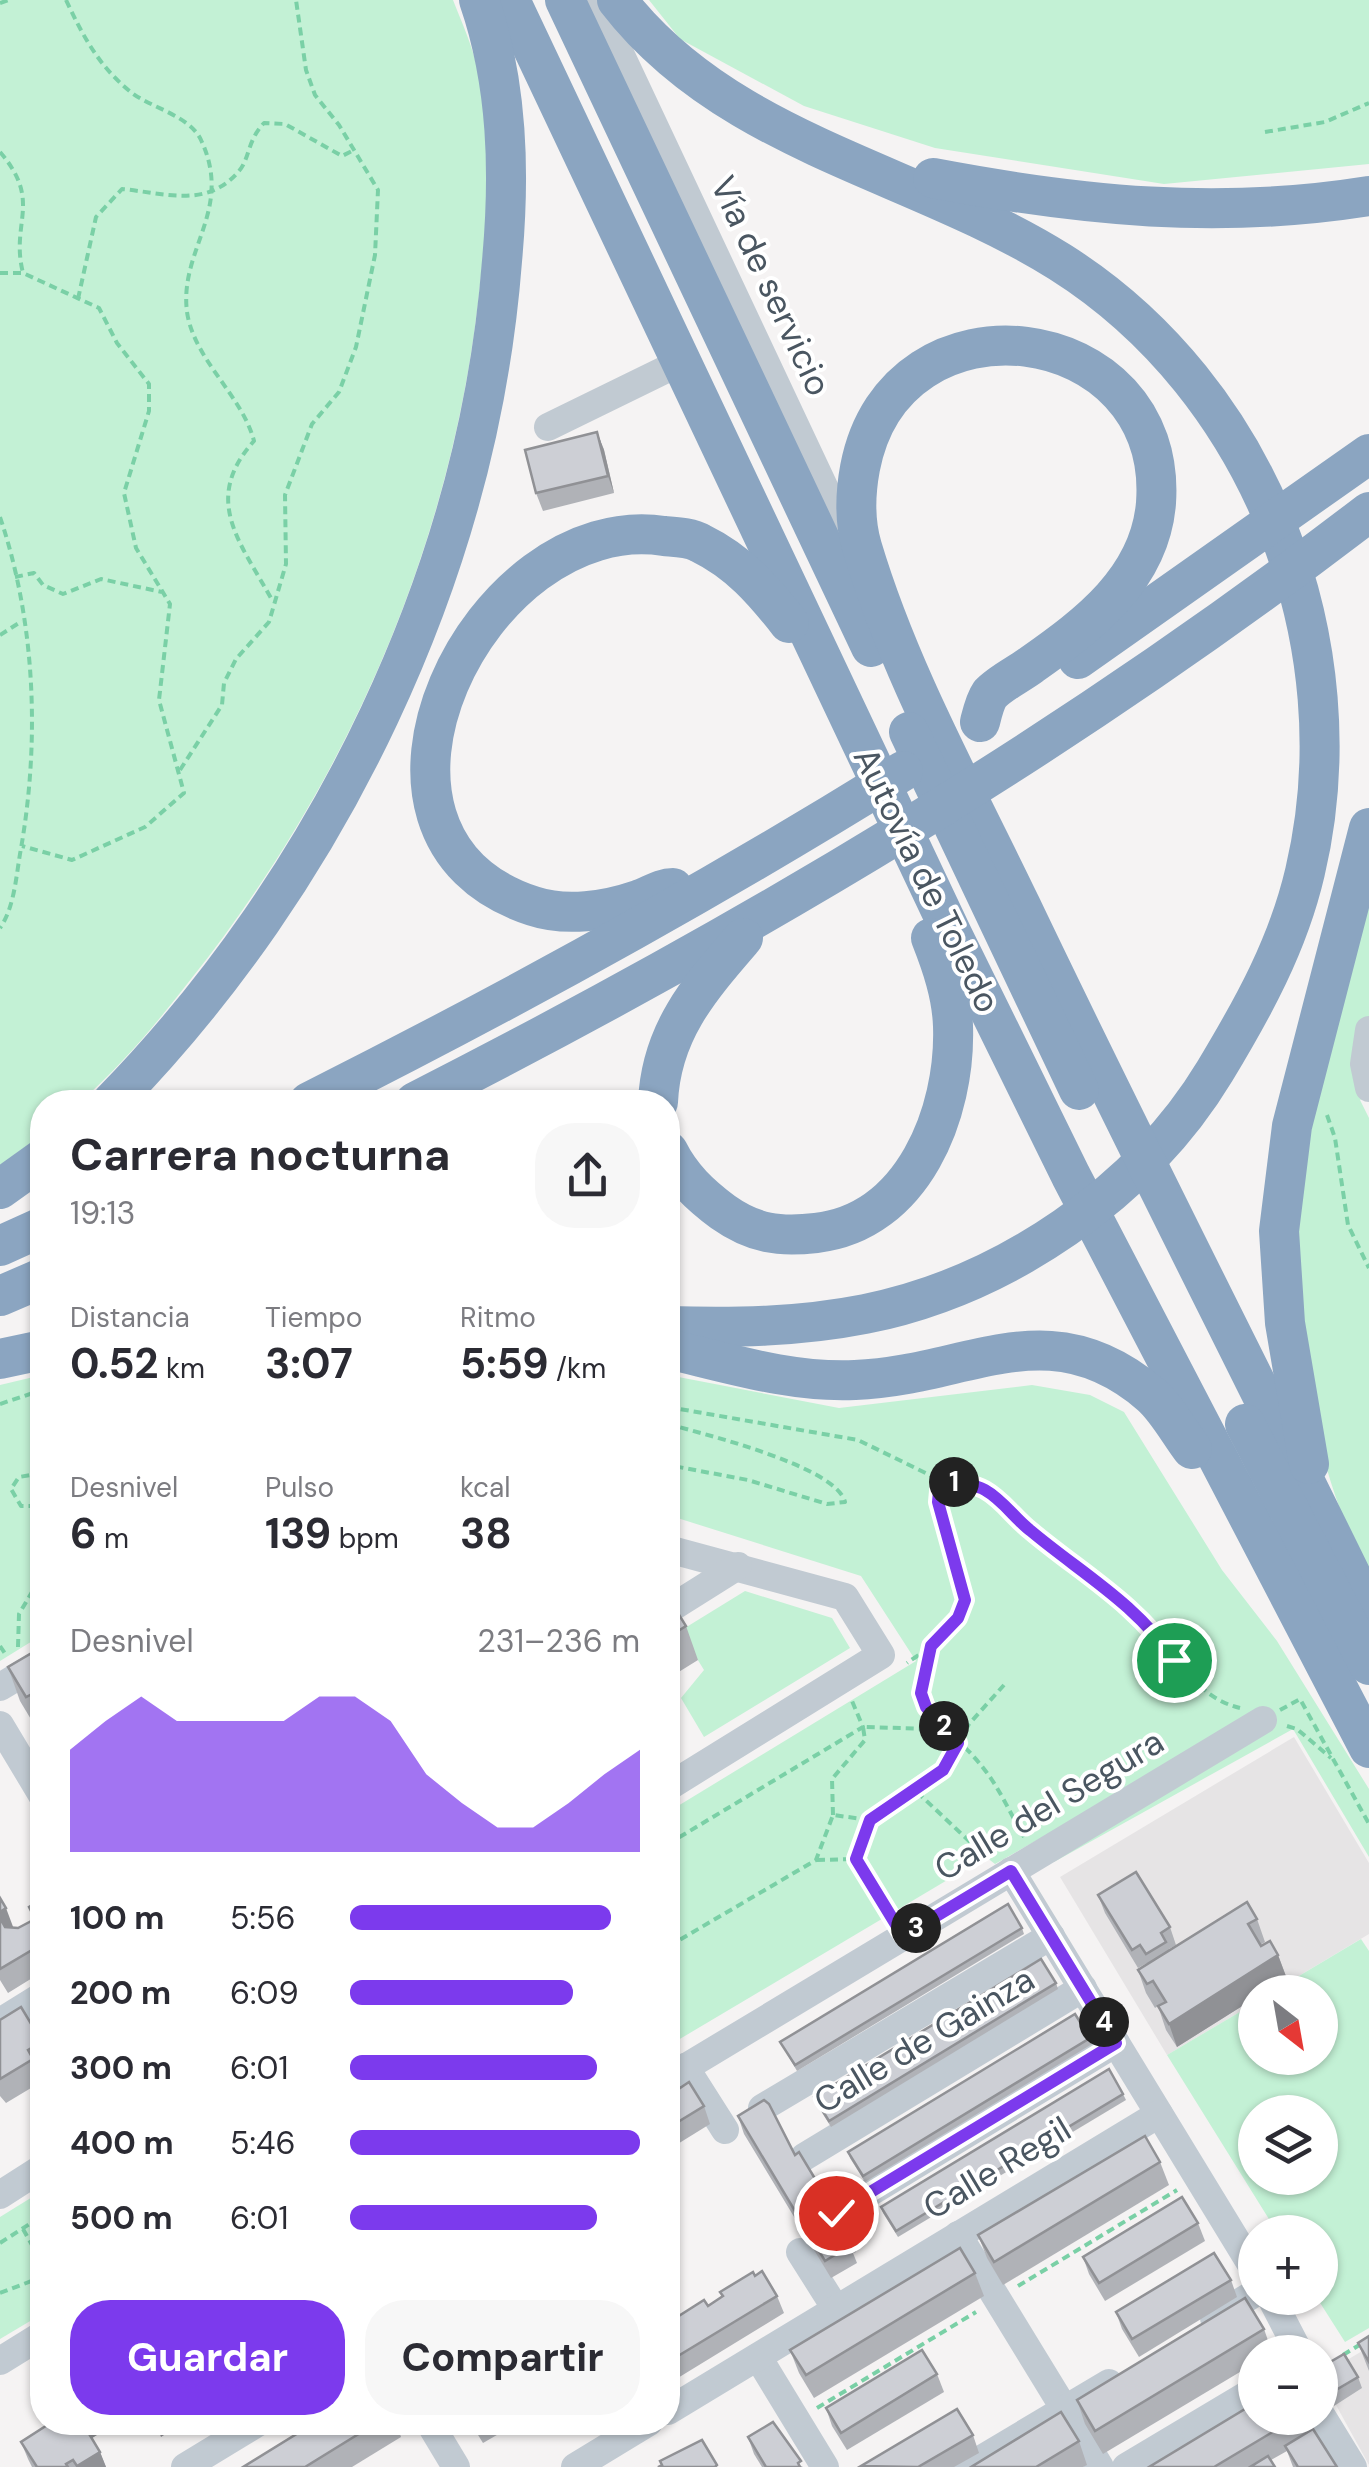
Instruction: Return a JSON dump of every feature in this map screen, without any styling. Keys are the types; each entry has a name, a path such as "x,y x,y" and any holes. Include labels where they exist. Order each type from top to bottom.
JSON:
{"highway":[{"path":"124,1090 179,1034 256,932 332,808 380,712 446,540 471,455 486,379 498,315 504,237 507,162 502,94 478,0"},
{"name":"Autovía de Toledo","path":"510,0 824,668 1063,1159 1276,1563 1350,1753"},
{"name":"Autovía de Toledo","path":"565,0 855,612 992,914 1369,1666"},
{"path":"617,0 640,31 689,76 802,142 982,218 1065,265 1144,330 1203,394 1240,449 1287,548 1313,662 1320,762 1305,872 1268,984 1188,1116 1136,1172 1054,1235 916,1301 866,1314 763,1327 680,1326"},
{"path":"865,166 993,190 1165,211 1253,210 1369,196"},
{"path":"980,722 989,695 1087,626 1126,581 1146,544 1156,504 1154,465 1141,426 1118,393 1070,357 1012,344 953,354 902,386 869,436 855,495 857,530 879,604 1159,1194 1368,1608"},
{"path":"333,1090 468,1023 798,836 980,722 1254,538 1369,454"},
{"path":"438,1090 756,922 1016,759 1271,585 1369,512"},
{"path":"702,892 668,888 607,908 564,911 517,899 473,872 450,842 432,800 430,750 445,684 472,640 538,571 589,541 642,532 698,541 752,576 824,668"},
{"path":"680,1173 706,1200 765,1236 839,1230 899,1193 925,1153 943,1114 953,1023 945,974 851,723"},
{"path":"1315,1498 1285,1323 1279,1231 1292,1126 1369,828"},
{"path":"658,1090 659,1069 670,1035 698,991 756,922"},
{"path":"0,1189 30,1168"},
{"path":"0,1246 30,1233"},
{"path":"0,1296 30,1283"},
{"path":"680,1352 793,1377 852,1380 893,1377 1038,1347 1099,1359 1152,1396 1276,1563"},
{"path":"0,1359 30,1353"}],"street":[{"name":"Vía de servicio","path":"595,0 879,604"},
{"path":"548,427 683,361"},
{"path":"1366,1076 1369,1030"},
{"path":"680,1552 845,1597 894,1659 680,1781"},
{"path":"680,1602 738,1566"},
{"name":"Calle del Segura","path":"680,2070 903,1936 999,1864 1260,1715"},
{"path":"0,1726 30,1775"},
{"name":"Calle de Gainza","path":"999,1864 1050,1936 1238,2243"},
{"name":"Calle de Gainza","path":"762,2108 1050,1936"},
{"name":"Calle de Gainza","path":"804,2156 1082,1988"},
{"path":"0,2022 30,2003"},
{"path":"836,2213 1116,2043"},
{"path":"680,2077 725,2130"},
{"name":"Calle Regil","path":"680,2404 1159,2114"},
{"path":"0,2194 30,2175"},
{"path":"958,2236 1100,2467"},
{"path":"800,2252 836,2309"},
{"path":"1190,2332 1238,2303"},
{"path":"0,2361 30,2343"},
{"path":"758,2356 824,2467"},
{"path":"968,2467 1126,2372"},
{"path":"1126,2467 1238,2400"},
{"path":"186,2467 238,2435"},
{"path":"437,2435 456,2467"},
{"path":"575,2467 627,2435"},
{"path":"1333,2435 1352,2467"}],"path":[{"path":"0,3 9,0"},
{"path":"66,0 94,56 114,77 199,135 214,192 190,282 187,314 215,374 250,424 254,441 236,462 227,496 230,524 272,600"},
{"path":"180,770 222,705 224,683 236,660 269,622 272,600 286,564 285,494 312,424 340,392 356,347 375,255 378,190 315,95 306,70 296,0"},
{"path":"1265,132 1324,122 1369,102"},
{"path":"78,298 96,217 122,189 174,199 214,192 242,168 250,138 264,123 285,124 342,156 354,150"},
{"path":"0,152 23,185 18,258 23,273"},
{"path":"0,273 23,273 99,308 117,343 149,384 149,411 124,493 136,548 170,604 159,700 184,792 145,827 72,860 22,846"},
{"path":"0,517 15,577 33,696 34,757 14,888 0,928"},
{"path":"15,577 34,573 43,585 63,594 102,579 162,592"},
{"path":"0,635 22,622"},
{"path":"1324,1108 1335,1138 1348,1225 1369,1268"},
{"path":"0,1404 30,1394"},
{"path":"680,1409 858,1440 940,1480 984,1489 1028,1530 1116,1595 1158,1636 1188,1676 1221,1701 1297,1728 1350,1753"},
{"path":"680,1427 752,1448 798,1467 840,1490 846,1502 827,1504 748,1480 680,1467"},
{"path":"30,1476 19,1478 11,1489 21,1506 30,1507"},
{"path":"894,1659 931,1646 952,1627 965,1600 938,1502 940,1480"},
{"path":"9,1682 19,1614 30,1595"},
{"path":"931,1646 921,1693 926,1707 984,1769 1031,1849"},
{"path":"856,1859 870,1820 943,1770 966,1730 1004,1685"},
{"path":"816,1860 833,1815 832,1779 865,1740 851,1696"},
{"path":"1260,1715 1300,1699 1350,1753 1369,1824"},
{"path":"680,1837 863,1728 966,1730"},
{"path":"916,1792 999,1864"},
{"path":"833,1815 870,1820"},
{"path":"680,1940 816,1860 856,1859"},
{"path":"856,1859 903,1936"},
{"path":"0,2244 30,2224"},
{"path":"23,2229 30,2242"},
{"path":"0,2293 30,2282"},
{"path":"1338,2356 1369,2339"}],"shaded area":[{"path":"1294,1737 1369,1863 1369,1934 1300,1975 1238,1975 1238,2013 1167,2055 1060,1877"},
{"path":"1369,2347 1369,2465 1338,2409 1338,2365"}],"green space":[{"path":"0,0 453,0 478,72 485,122 487,173 481,275 468,371 448,465 421,558 387,648 347,736 300,820 248,902 191,979 124,1059 92,1090 30,1090 30,1144 0,1165"},
{"path":"649,0 1369,0 1369,164 1164,184 935,148 804,106 680,39"},
{"path":"1369,893 1369,1093 1360,1100 1369,1118 1369,1577 1346,1525 1314,1416 1304,1359 1298,1244 1311,1130"},
{"path":"680,1377 839,1408 1032,1385 1090,1395 1124,1412 1222,1570 1277,1641 1369,1789 1369,1857 1293,1729 1054,1862 1039,1839 995,1864 986,1857 680,2039 680,1805 916,1661 861,1576 680,1519"},
{"path":"30,1378 30,1642 0,1661 0,1385"},
{"path":"745,1591 832,1618 850,1648 704,1737 681,1698 704,1670 680,1631"},
{"path":"1361,1939 1369,1951 1369,2328 1345,2342 1328,2315 1338,2315 1338,2215 1266,2215 1254,2195 1338,2195 1338,2095 1238,2095 1238,2169 1167,2055 1238,2013 1238,2075 1338,2075 1338,1975 1301,1975"},
{"path":"30,2198 30,2321 0,2339 0,2217"}],"building":[{"path":"597,432 608,476 536,493 525,450"},
{"path":"30,1654 30,1695 26,1697 8,1667"},
{"path":"1136,1872 1170,1927 1161,1933 1166,1942 1146,1954 1140,1945 1132,1950 1098,1895"},
{"path":"1247,1902 1257,1919 1248,1924 1261,1946 1270,1941 1278,1955 1246,1975 1238,1975 1238,1980 1169,2024 1158,2006 1166,2002 1153,1981 1147,1984 1138,1970"},
{"path":"1008,1904 1022,1928 795,2065 780,2042"},
{"path":"0,1918 5,1927 18,1928 30,1922 30,1951 0,1969"},
{"path":"1041,1959 1056,1983 829,2121 814,2097"},
{"path":"21,2007 30,2022 30,2061 0,2079 0,2020"},
{"path":"1075,2014 1090,2038 863,2176 848,2152"},
{"path":"1109,2069 1123,2094 896,2231 881,2207"},
{"path":"689,2082 704,2106 680,2121 680,2088"},
{"path":"764,2100 795,2155 799,2152 820,2187 815,2189 824,2204 829,2200 849,2234 845,2236 851,2245 825,2261 738,2116"},
{"path":"1145,2136 1160,2162 994,2262 978,2235"},
{"path":"1182,2197 1198,2223 1099,2283 1083,2257"},
{"path":"960,2248 975,2273 806,2375 790,2350"},
{"path":"1214,2253 1231,2280 1132,2339 1116,2312"},
{"path":"762,2271 777,2296 680,2355 680,2315 704,2300 708,2306 723,2296 720,2292 753,2272 755,2276"},
{"path":"1238,2302 1238,2315 1255,2315 1264,2329 1254,2335 1238,2335 1238,2345 1095,2431 1077,2400"},
{"path":"1369,2336 1369,2362 1358,2343"},
{"path":"922,2350 937,2374 841,2433 826,2408"},
{"path":"1344,2354 1358,2377 1338,2389 1338,2358"},
{"path":"957,2409 973,2435 918,2467 861,2466"},
{"path":"1061,2412 1079,2441 1036,2467 971,2467"},
{"path":"1238,2413 1238,2435 1268,2435 1214,2467 1149,2467"},
{"path":"773,2422 801,2461 800,2467 766,2467 748,2437"},
{"path":"32,2435 90,2435 100,2452 77,2466 73,2460 66,2464 68,2467 37,2467 21,2442"},
{"path":"295,2435 357,2435 305,2467 243,2467"},
{"path":"1303,2435 1317,2435 1337,2467 1298,2467 1285,2446"},
{"path":"702,2440 715,2467 658,2467 662,2465 660,2461"},
{"path":"1268,2456 1275,2467 1250,2467"}],"route":[{"path":"836,2213 1116,2043 1011,1871 903,1936 856,1859 870,1820 943,1770 958,1743 926,1707 921,1693 923,1666 931,1646 945,1636 965,1600 964,1583 952,1558 938,1502 940,1480 984,1489 999,1500 1028,1530 1116,1595 1158,1636 1174,1660"}]}
